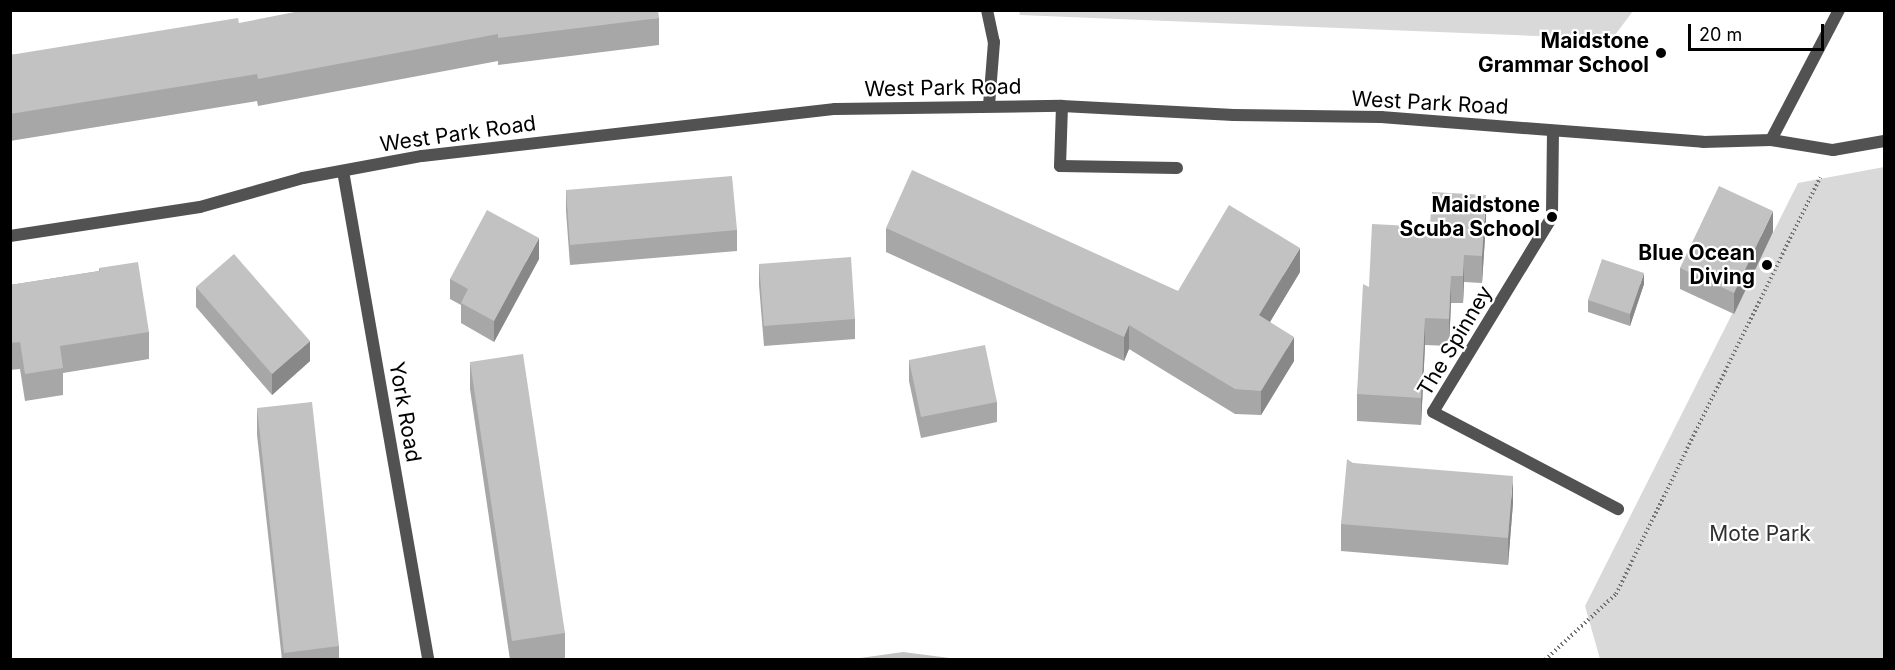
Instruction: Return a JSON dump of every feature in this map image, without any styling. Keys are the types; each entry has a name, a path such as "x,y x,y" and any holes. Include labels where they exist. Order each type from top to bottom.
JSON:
{"street":[{"path":"987,10 994,42 989,106"},
{"path":"1771,140 1839,10"},
{"path":"1062,106 1060,166 1177,168"},
{"name":"West Park Road","path":"10,236 200,207 343,171 506,145 835,109 1062,106 1452,120 1702,142 1771,140 1833,150 1884,141"},
{"name":"The Spinney","path":"1553,130 1552,217 1433,412 1618,509"},
{"name":"York Road","path":"343,171 428,660"}],"path":[{"path":"1689,10 1695,10"},
{"path":"1545,660 1616,594 1833,150"}],"green space":[{"path":"1019,10 1633,11 1612,39 1020,15"},
{"name":"Mote Park","path":"1884,167 1884,659 1600,659 1585,606 1798,183"}],"building":[{"path":"305,10 658,10 659,18 498,38 498,34 258,79 257,74 10,114 10,55 238,18 239,23"},
{"path":"912,170 1178,291 1229,205 1300,248 1259,315 1294,337 1261,391 1235,389 1129,325 1124,337 886,228"},
{"path":"732,176 737,230 570,245 566,190"},
{"path":"1719,186 1773,211 1734,293 1680,268"},
{"path":"1432,192 1486,195 1482,256 1464,255 1463,276 1451,276 1449,319 1425,318 1421,398 1357,394 1363,284 1369,287 1372,224 1430,227"},
{"path":"487,210 539,238 494,321 461,303 468,289 450,279"},
{"path":"234,254 310,341 272,374 196,287"},
{"path":"851,257 855,319 764,326 759,264"},
{"path":"1602,259 1644,273 1630,314 1588,300"},
{"path":"138,262 149,332 60,346 63,368 25,374 20,342 10,343 10,285 100,271 99,268"},
{"path":"985,345 997,402 921,417 909,360"},
{"path":"523,354 565,633 512,641 470,362"},
{"path":"312,402 339,646 284,653 257,408"},
{"path":"1347,459 1353,463 1513,476 1508,538 1341,524"},
{"path":"903,652 965,660 846,660"}],"place":[{"name":"Maidstone Grammar School","path":"1661,53"},
{"name":"Maidstone Scuba School","path":"1552,217"},
{"name":"Blue Ocean Diving","path":"1767,265"}]}
